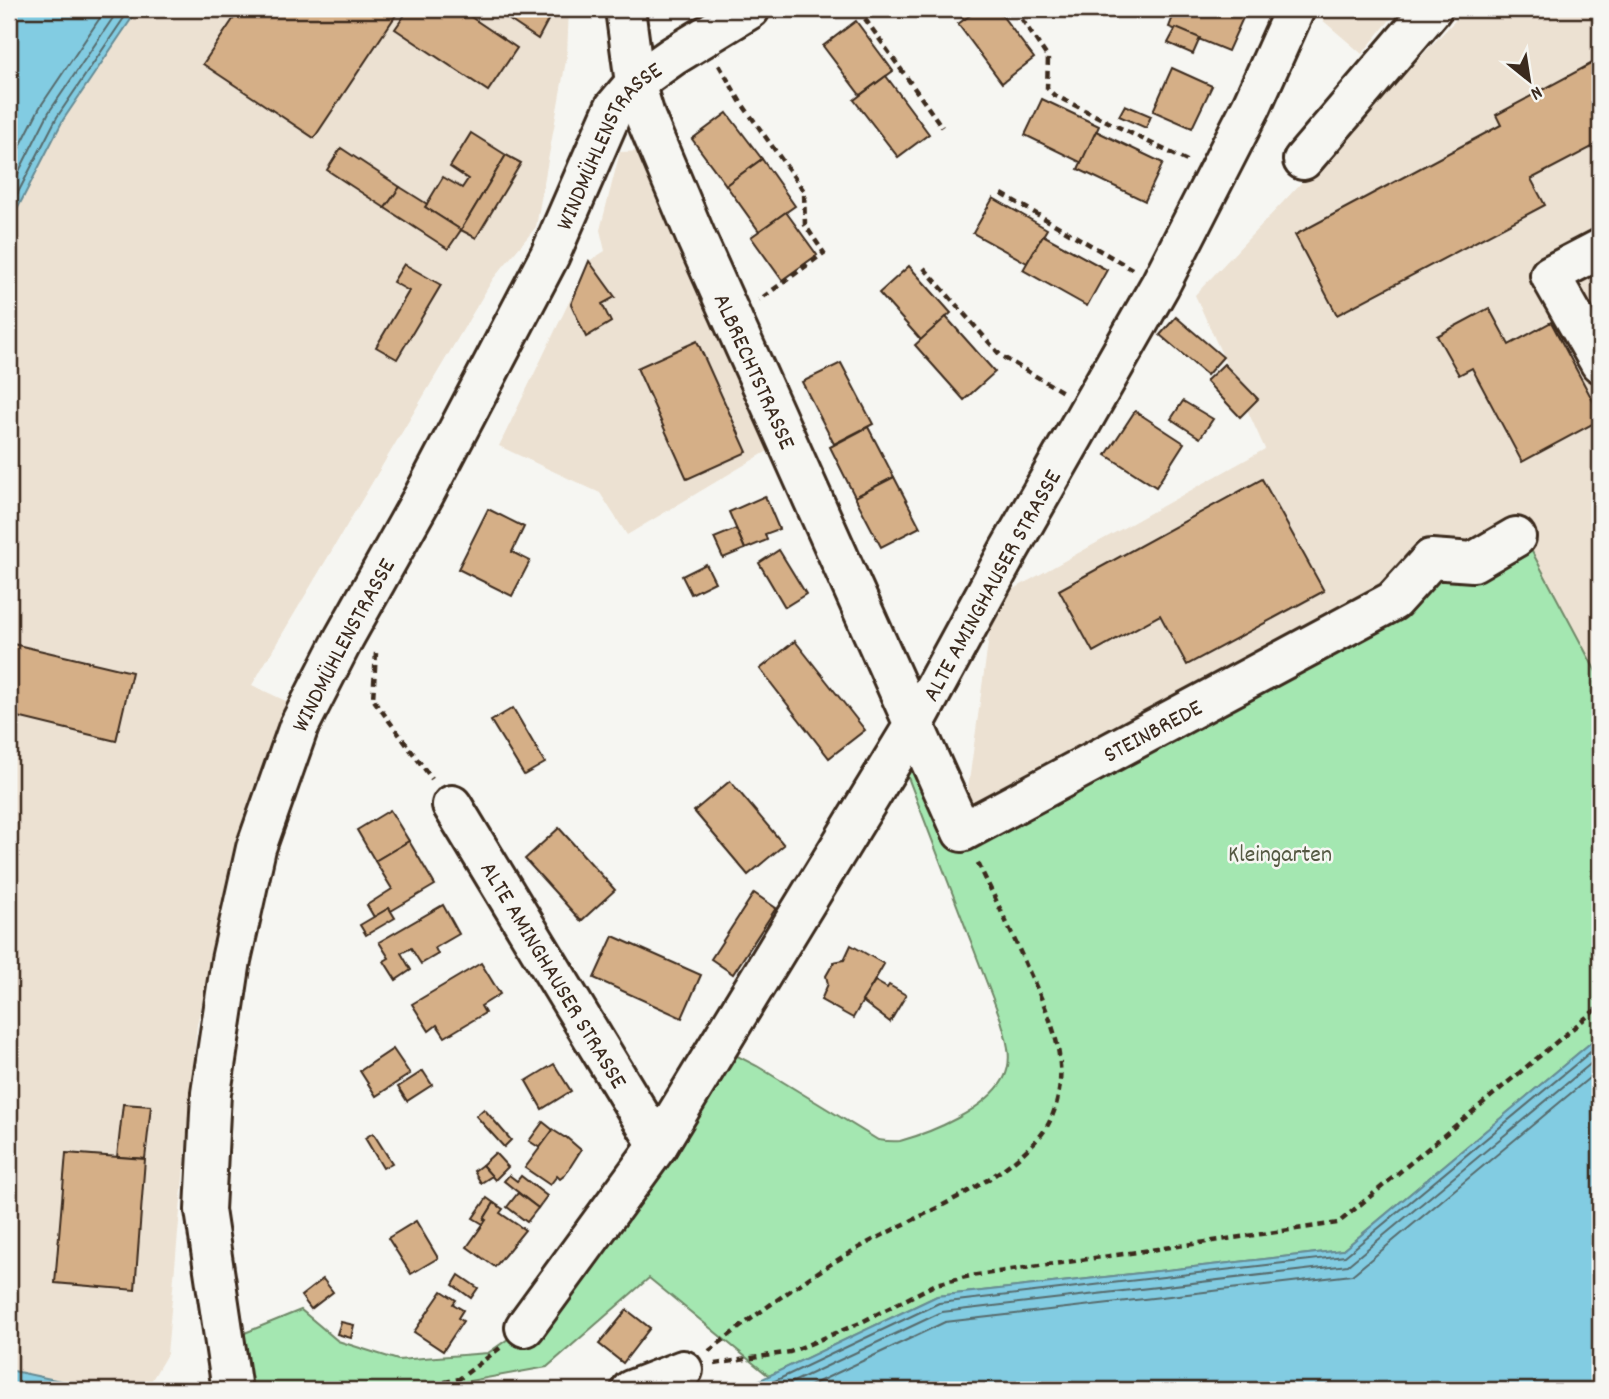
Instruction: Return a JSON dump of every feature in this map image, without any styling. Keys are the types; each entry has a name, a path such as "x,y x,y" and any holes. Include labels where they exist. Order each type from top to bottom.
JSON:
{"street":[{"name":"ALBRECHTSTRASSE","path":"625,9 635,83 646,120 914,725"},
{"name":"WINDMÜHLENSTRASSE","path":"232,1390 205,1210 211,1093 231,960 256,848 299,726 550,255 614,108 635,83 750,9"},
{"name":"ALTE AMINGHAUSER STRASSE","path":"525,1328 658,1144 914,725 1009,550 1160,285 1252,105 1295,9"},
{"path":"1303,160 1432,9"},
{"path":"1600,249 1550,275 1600,363"},
{"name":"STEINBREDE","path":"962,832 1393,601 1431,559 1473,562 1516,537"},
{"path":"914,725 962,832"},
{"name":"ALTE AMINGHAUSER STRASSE","path":"452,805 658,1144"},
{"path":"631,1390 683,1370"}],"path":[{"path":"858,9 942,127"},
{"path":"1015,9 1048,58 1046,88 1054,95 1217,176"},
{"path":"703,37 740,102 804,191 805,225 824,253 750,306 730,314"},
{"path":"1002,194 1160,285"},
{"path":"924,268 1001,356 1090,407"},
{"path":"377,645 373,699 452,805"},
{"path":"683,1370 782,1295 860,1246 957,1197 1010,1163 1043,1133 1059,1099 1060,1065 1053,1032 1038,992 962,832"},
{"path":"683,1370 790,1352 860,1323 936,1284 970,1276 1338,1223 1600,1006"},
{"path":"409,1390 459,1379 525,1328"}],"shaded area":[{"path":"139,9 569,9 567,55 536,227 493,279 252,685 290,703 236,854 197,1025 167,1354 146,1390 102,1390 9,1370 9,222 63,121"},
{"path":"1314,9 1399,9 1362,54 1313,12"},
{"path":"1466,9 1600,9 1600,679 1522,533 962,832 994,600 1265,449 1195,295"},
{"path":"644,151 771,449 627,535 600,493 499,446 589,261 605,251 600,230 620,152"}],"green space":[{"name":"Kleingarten","path":"1522,533 1600,679 1600,1035 1343,1250 937,1296 769,1376 649,1278 547,1367 420,1390 232,1390 225,1341 301,1310 338,1341 398,1360 488,1353 525,1327 718,1046 757,1066 878,1140 900,1141 928,1132 958,1118 985,1100 996,1089 1007,1071 1008,1049 1001,1020 893,738 962,831"}],"water":[{"path":"9,9 138,9 63,120 9,225"},
{"path":"1600,1035 1600,1390 739,1390 937,1296 1343,1250"},
{"path":"9,1370 102,1390 9,1390"}],"building":[{"path":"240,9 400,9 314,138 203,64"},
{"path":"409,9 459,9 517,48 488,91 395,29"},
{"path":"493,9 554,9 538,39"},
{"path":"955,9 979,9 964,20"},
{"path":"979,9 997,9 1034,58 1002,83 958,24"},
{"path":"1174,9 1188,9 1187,11 1201,17 1205,9 1247,9 1228,51 1169,27"},
{"path":"856,21 893,71 860,95 823,46"},
{"path":"1176,28 1200,38 1193,54 1168,43"},
{"path":"1600,59 1600,143 1531,179 1545,205 1337,315 1295,235 1501,125 1496,115"},
{"path":"1172,68 1212,86 1192,128 1153,111"},
{"path":"886,76 929,134 898,157 854,100"},
{"path":"1042,99 1099,126 1082,163 1025,135"},
{"path":"1125,105 1151,116 1146,128 1119,116"},
{"path":"727,113 762,159 726,185 692,139"},
{"path":"1096,131 1163,163 1145,201 1078,169"},
{"path":"471,133 506,155 461,230 425,207 443,177 462,188 468,179 450,167"},
{"path":"341,148 400,187 385,208 327,170"},
{"path":"506,155 521,163 476,238 461,230"},
{"path":"762,159 795,206 759,231 726,185"},
{"path":"400,187 461,230 448,249 385,208"},
{"path":"993,198 1047,229 1027,263 973,233"},
{"path":"786,212 817,255 782,280 751,237"},
{"path":"1043,235 1107,270 1087,306 1023,270"},
{"path":"589,261 615,297 602,304 611,322 586,337 571,304"},
{"path":"404,264 441,285 397,359 376,347 409,291 393,282"},
{"path":"909,266 951,313 921,340 879,293"},
{"path":"1489,308 1509,345 1551,322 1600,414 1600,420 1522,462 1472,368 1459,375 1437,336"},
{"path":"946,317 995,372 964,400 915,345"},
{"path":"1176,317 1223,357 1207,375 1160,335"},
{"path":"697,341 747,452 687,479 637,368"},
{"path":"841,363 873,424 834,444 802,382"},
{"path":"1224,364 1258,399 1240,417 1206,381"},
{"path":"1183,401 1213,419 1200,438 1171,419"},
{"path":"1135,411 1184,443 1156,487 1106,455"},
{"path":"868,427 894,477 855,497 830,447"},
{"path":"894,477 920,527 881,547 855,497"},
{"path":"1262,479 1324,591 1187,665 1160,615 1093,652 1059,590"},
{"path":"765,496 779,529 765,534 767,540 745,549 729,512"},
{"path":"488,509 524,527 512,552 530,561 512,596 458,569"},
{"path":"736,529 745,549 723,558 714,538"},
{"path":"779,550 806,594 785,607 759,563"},
{"path":"706,564 715,582 691,594 682,576"},
{"path":"795,641 865,730 829,758 760,669"},
{"path":"9,643 132,672 116,741 9,715"},
{"path":"513,708 545,763 524,775 491,721"},
{"path":"730,781 784,845 748,875 694,811"},
{"path":"390,810 409,841 375,861 357,830"},
{"path":"559,828 615,890 581,921 525,859"},
{"path":"409,841 435,885 391,911 389,908 374,917 367,905 392,889 375,861"},
{"path":"754,893 776,908 733,974 711,959"},
{"path":"443,905 459,934 435,948 438,954 421,964 411,948 401,953 411,970 396,980 384,961 389,958 379,942"},
{"path":"389,908 395,918 366,935 360,925"},
{"path":"613,936 701,975 682,1018 594,978"},
{"path":"851,945 884,964 853,1018 821,1000 828,984 826,976 834,962 844,960"},
{"path":"481,963 500,994 481,1006 485,1013 445,1037 437,1025 429,1031 412,1004"},
{"path":"875,981 887,988 889,985 906,995 890,1022 862,1001"},
{"path":"393,1049 410,1074 376,1096 360,1071"},
{"path":"554,1064 571,1091 542,1109 526,1081"},
{"path":"423,1071 432,1085 407,1101 398,1087"},
{"path":"123,1104 151,1106 145,1159 117,1157"},
{"path":"484,1109 511,1140 504,1147 476,1116"},
{"path":"543,1122 553,1130 540,1148 529,1141"},
{"path":"553,1130 581,1150 565,1175 560,1179 557,1176 550,1185 525,1168"},
{"path":"373,1133 392,1163 383,1168 365,1138"},
{"path":"66,1153 145,1159 135,1290 55,1283"},
{"path":"495,1153 508,1167 495,1180 482,1165"},
{"path":"482,1165 492,1176 481,1183 474,1171"},
{"path":"509,1175 517,1181 521,1176 547,1196 538,1208 504,1181"},
{"path":"518,1193 538,1208 527,1222 507,1207"},
{"path":"487,1198 494,1203 483,1224 473,1218"},
{"path":"494,1203 503,1209 500,1213 525,1230 495,1267 467,1247"},
{"path":"416,1221 438,1258 411,1274 388,1238"},
{"path":"459,1275 478,1288 471,1298 453,1285"},
{"path":"323,1279 333,1292 311,1309 301,1296"},
{"path":"442,1291 456,1300 453,1304 463,1310 458,1318 463,1321 443,1351 414,1332"},
{"path":"627,1310 650,1328 623,1363 599,1344"},
{"path":"341,1322 354,1325 351,1338 337,1334"}]}
